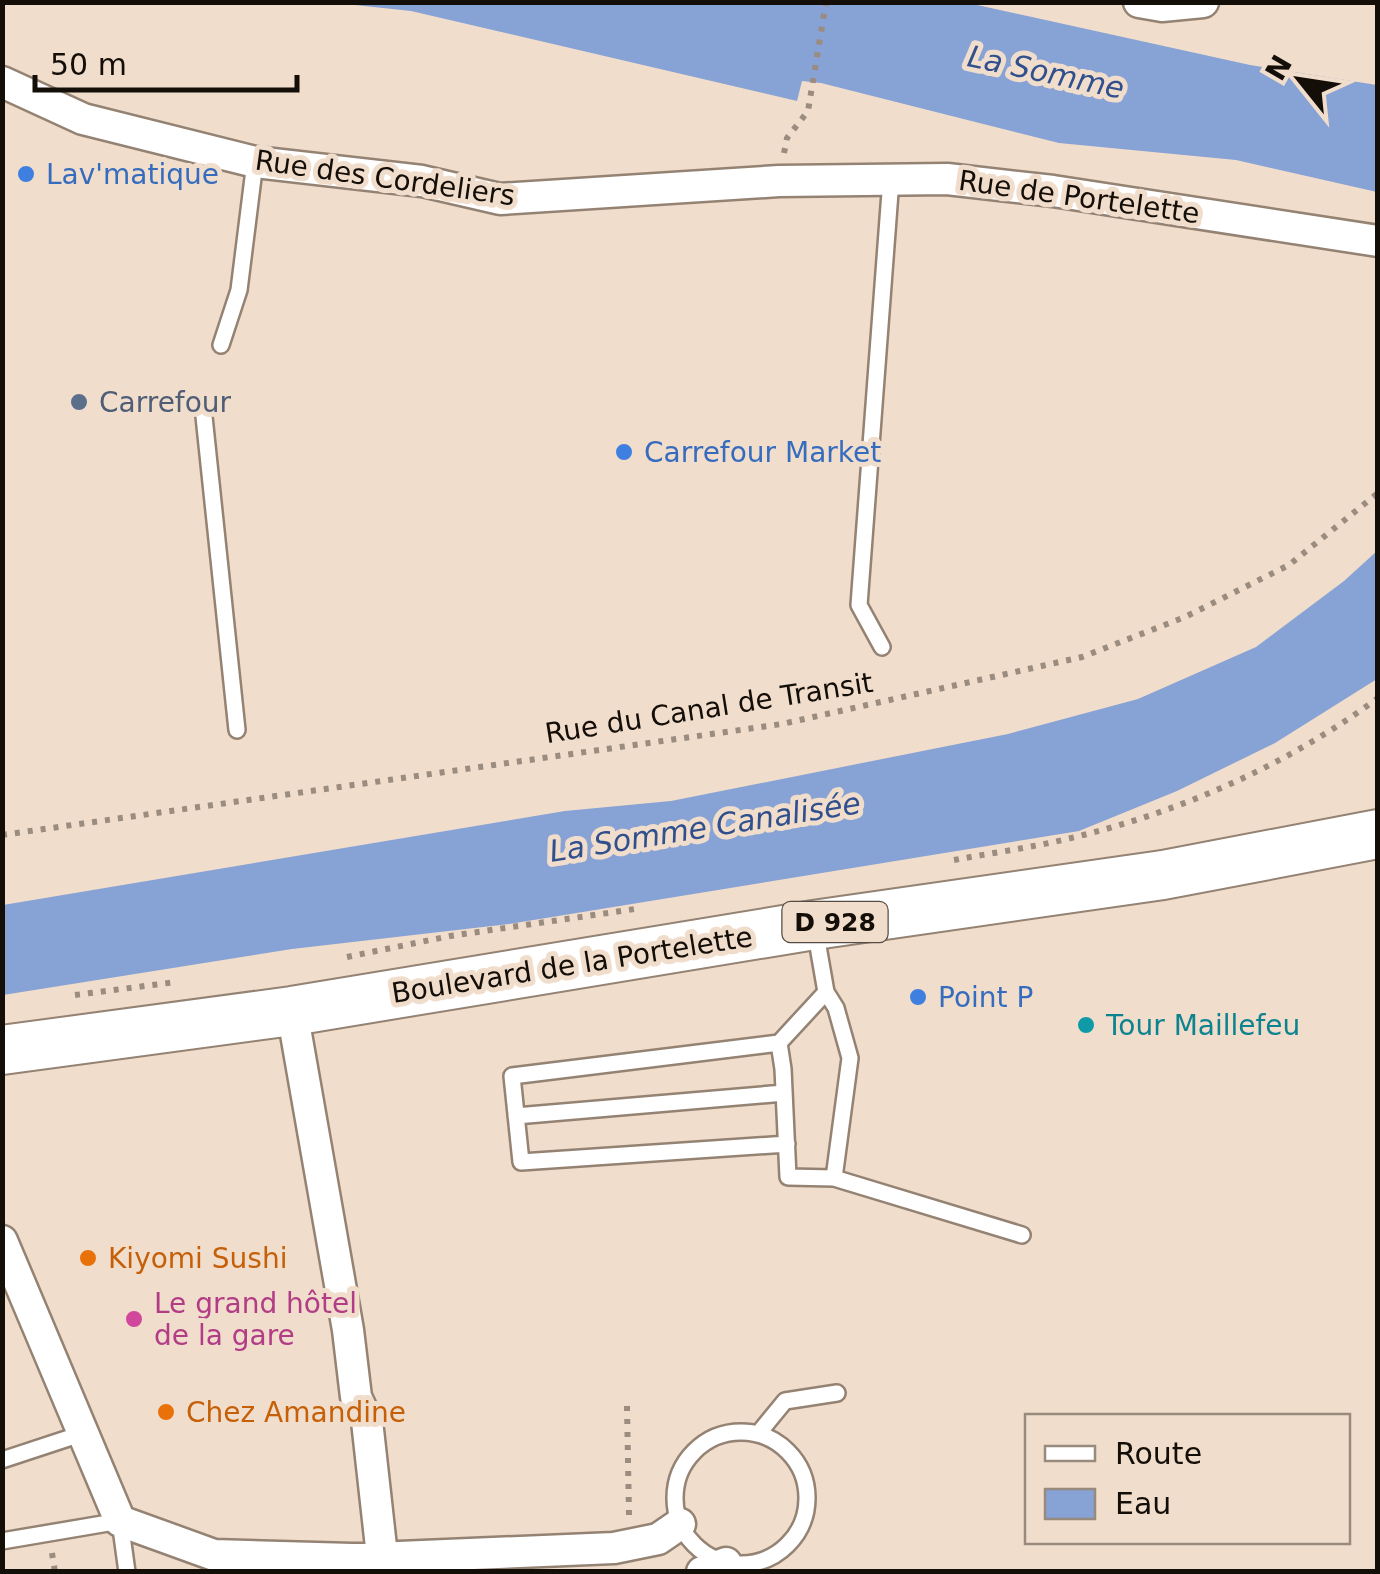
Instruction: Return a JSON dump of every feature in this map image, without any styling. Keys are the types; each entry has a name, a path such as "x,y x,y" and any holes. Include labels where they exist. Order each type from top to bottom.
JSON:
{"main road":[{"name":"Boulevard de la Portelette","path":"2,1050 292,1011 1163,874 1378,834"}],"street":[{"path":"1139,2 1162,6 1203,2"},
{"name":"Rue des Cordeliers","path":"2,82 84,119 255,162 422,181 500,200 779,180"},
{"name":"Rue de Portelette","path":"779,180 947,179 1053,191 1373,241"},
{"path":"292,1011 348,1330 356,1397 366,1421 387,1564"},
{"path":"2,1241 80,1434 120,1521 214,1555 352,1559 387,1564 614,1548 658,1538 680,1524"}],"lane":[{"path":"221,345 239,290 255,162"},
{"path":"882,647 859,605 891,179"},
{"path":"203,407 237,730"},
{"path":"814,926 826,992 836,1008 850,1058 834,1178"},
{"path":"788,1144 522,1162 512,1076 779,1043 826,992"},
{"path":"779,1043 788,1177 834,1178 1022,1234"},
{"path":"516,1116 784,1093"},
{"path":"758,1434 785,1401 837,1392"},
{"path":"738,1432 758,1434 791,1455 804,1479 806,1506 797,1533 776,1554 744,1564 714,1567 680,1524 676,1483 690,1455 720,1436 738,1432"},
{"path":"2,1460 80,1434"},
{"path":"2,1541 120,1521 127,1572"}],"path":[{"path":"779,180 787,138 808,112 826,2"},
{"name":"Rue du Canal de Transit","path":"2,835 782,724 1082,658 1185,617 1289,564 1378,492"},
{"path":"1067,839 1169,808 1282,760 1378,698"},
{"path":"627,1406 628,1544"}],"water":[{"name":"La Somme","path":"336,3 968,3 1250,65 1377,85 1377,192 1236,160 1059,143 821,83 802,81 797,101 411,11"},
{"name":"La Somme Canalisée","path":"1377,551 1377,679 1275,743 1177,791 1079,831 509,924 292,949 3,995 3,905 565,811 671,801 1008,734 1138,699 1256,647"}],"place":[{"name":"Lav'matique","path":"26,174"},
{"name":"Carrefour","path":"79,402"},
{"name":"Carrefour Market","path":"624,452"},
{"name":"Point P","path":"918,997"},
{"name":"Tour Maillefeu","path":"1086,1025"},
{"name":"Kiyomi Sushi","path":"88,1258"},
{"name":"Le grand hôtel de la gare","path":"134,1319"},
{"name":"Chez Amandine","path":"166,1412"}]}
